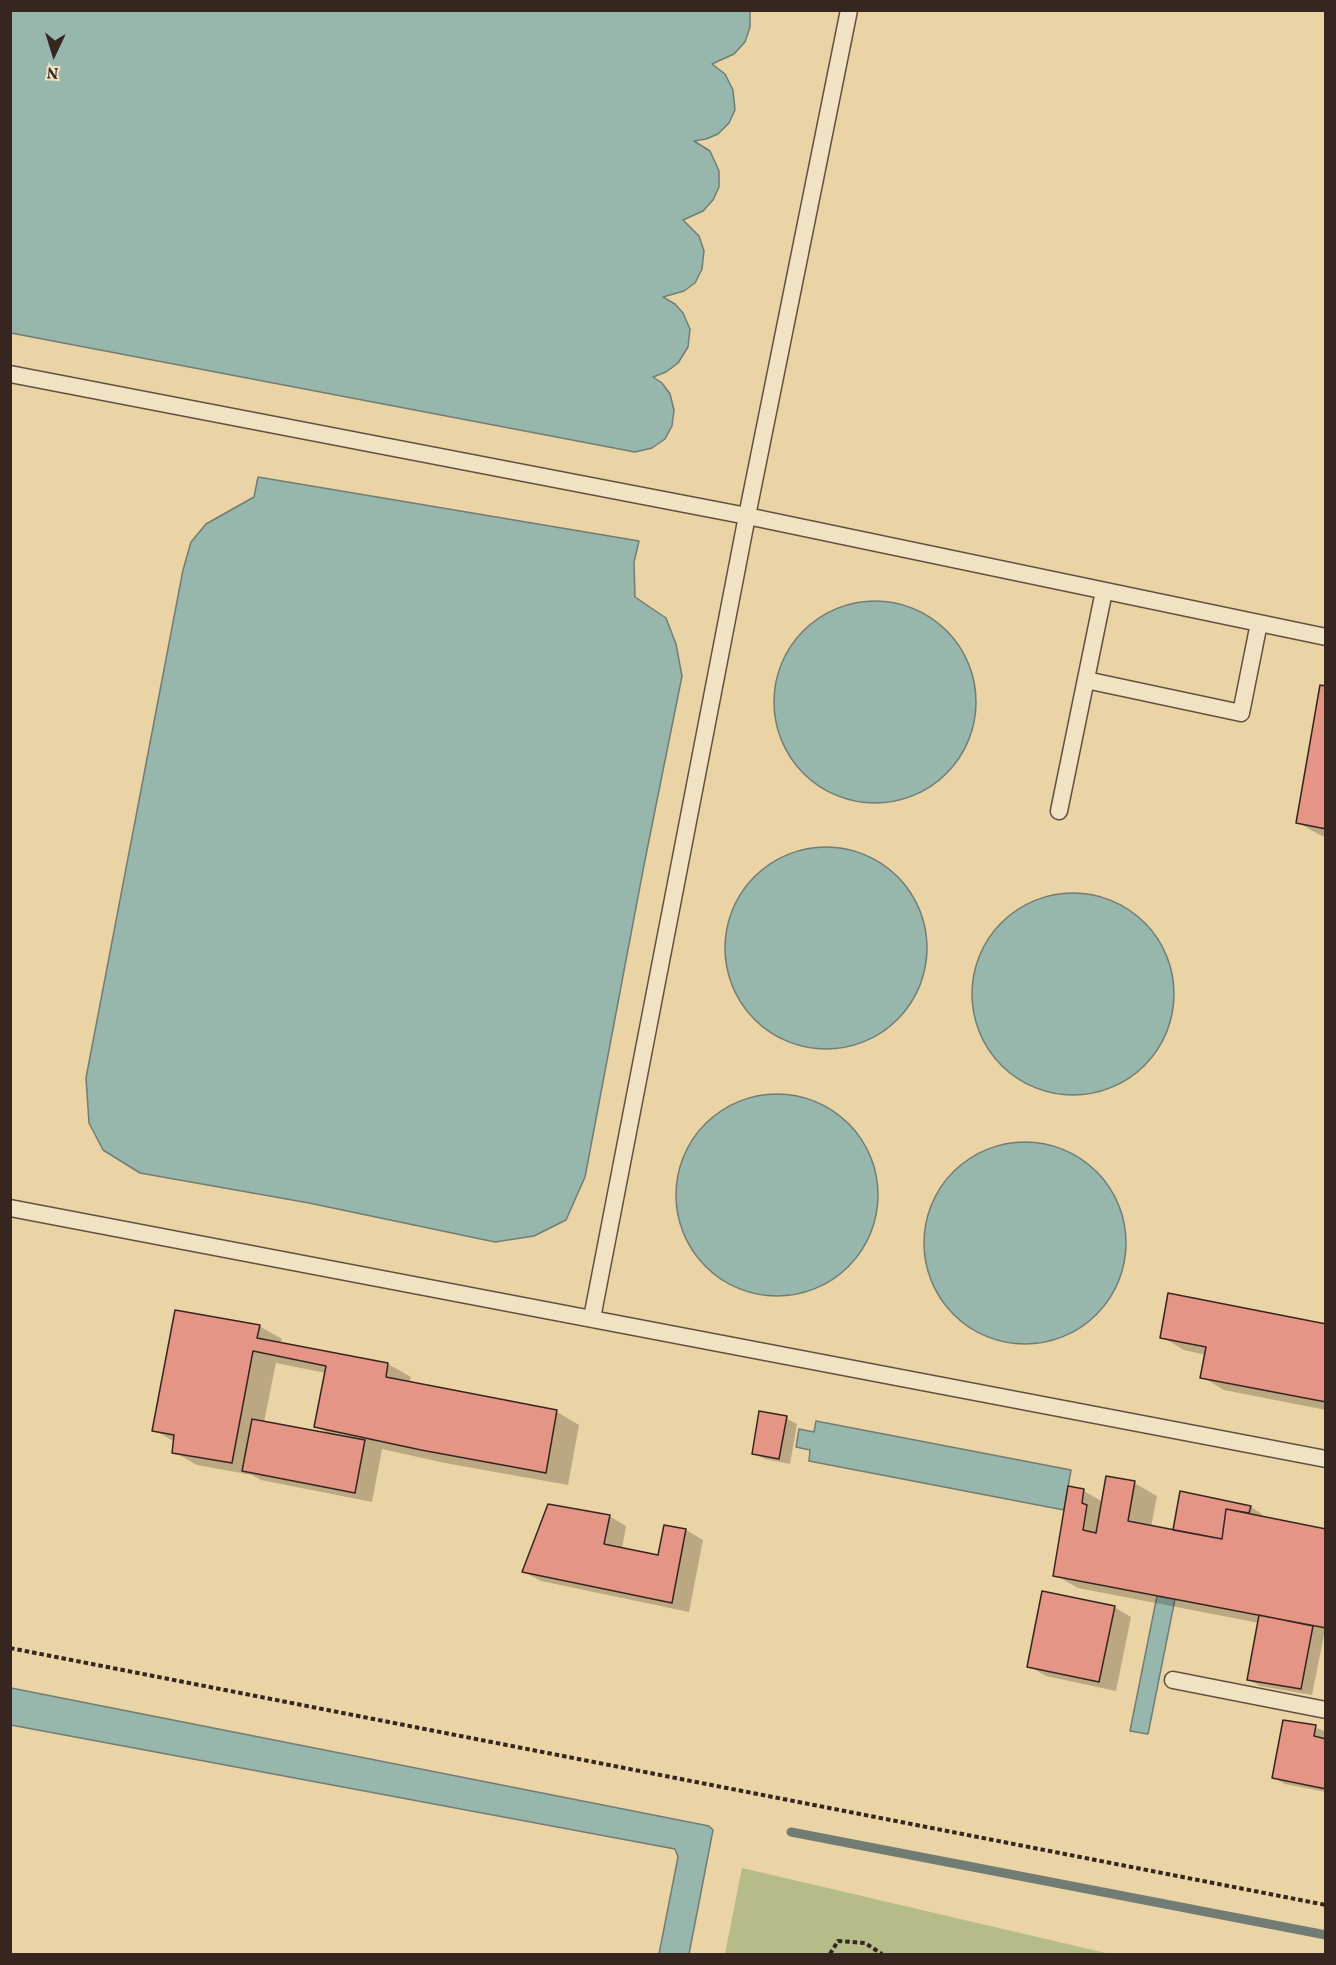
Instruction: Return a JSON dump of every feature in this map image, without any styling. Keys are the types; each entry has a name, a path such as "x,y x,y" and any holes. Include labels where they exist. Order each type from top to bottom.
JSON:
{"lane":[{"path":"592,1318 747,516 849,10"},
{"path":"10,374 747,516 1326,637"},
{"path":"1059,811 1104,591"},
{"path":"1086,680 1240,713 1259,623"},
{"path":"10,1208 1326,1459"},
{"path":"1173,1680 1326,1710"}],"path":[{"path":"10,1648 1326,1905"},
{"path":"830,1954 838,1941 865,1943 882,1954"}],"green space":[{"path":"742,1868 1110,1954 725,1954"}],"water":[{"path":"10,11 750,11 750,27 745,42 734,54 712,64 725,74 733,90 735,110 729,123 718,134 694,141 710,151 719,171 719,187 713,200 703,211 683,220 699,236 704,251 702,269 695,283 684,291 663,297 675,304 683,313 690,329 688,347 678,363 666,372 653,377 662,383 670,394 674,410 672,426 665,439 652,448 635,452 11,333"},
{"path":"258,477 639,541 634,562 635,597 666,618 676,644 682,676 585,1177 566,1220 534,1236 495,1242 309,1203 140,1173 103,1150 89,1123 86,1078 183,570 191,542 206,524 254,497"},
{"path":"875,601 895,603 914,609 931,618 953,638 968,663 974,682 976,702 974,722 968,741 959,758 939,780 914,795 895,801 875,803 855,801 836,795 819,786 797,766 782,741 776,722 774,702 776,682 782,663 791,646 811,624 836,609 855,603"},
{"path":"826,847 846,849 865,855 882,864 904,884 919,909 925,928 927,948 925,968 919,987 910,1004 890,1026 865,1041 846,1047 826,1049 806,1047 787,1041 770,1032 748,1012 733,987 727,968 725,948 727,928 733,909 742,892 762,870 787,855 806,849"},
{"path":"1073,893 1093,895 1120,905 1137,916 1151,930 1166,956 1172,974 1174,994 1172,1014 1162,1041 1151,1058 1137,1072 1111,1087 1093,1093 1073,1095 1053,1093 1026,1083 1009,1072 995,1058 980,1032 974,1014 972,994 974,974 984,947 995,930 1009,916 1035,901 1053,895"},
{"path":"777,1094 797,1096 824,1106 841,1117 855,1131 870,1157 876,1175 878,1195 876,1215 866,1242 855,1259 841,1273 815,1288 797,1294 777,1296 757,1294 730,1284 713,1273 699,1259 684,1233 678,1215 676,1195 678,1175 688,1148 699,1131 713,1117 739,1102 757,1096"},
{"path":"1025,1142 1045,1144 1064,1150 1081,1159 1103,1179 1118,1204 1124,1223 1126,1243 1124,1263 1118,1282 1109,1299 1089,1321 1064,1336 1045,1342 1025,1344 1005,1342 986,1336 969,1327 947,1307 932,1282 926,1263 924,1243 926,1223 932,1204 941,1187 961,1165 986,1150 1005,1144"},
{"path":"816,1421 1071,1470 1064,1510 809,1461 810,1450 796,1447 799,1429 814,1432"},
{"path":"1157,1596 1175,1599 1148,1734 1130,1731"},
{"path":"11,1688 709,1826 713,1830 689,1954 659,1954 678,1857 675,1849 11,1725"}],"building":[{"path":"1320,685 1326,686 1326,829 1296,823"},
{"path":"1168,1293 1326,1324 1326,1402 1200,1378 1206,1347 1160,1338"},
{"path":"175,1310 260,1325 257,1338 388,1363 386,1377 557,1410 546,1473 314,1427 326,1366 253,1351 232,1463 172,1453 174,1435 152,1431"},
{"path":"759,1411 787,1416 779,1459 752,1454"},
{"path":"252,1419 365,1440 355,1493 242,1471"},
{"path":"1106,1476 1135,1481 1128,1521 1222,1539 1226,1509 1326,1529 1326,1628 1053,1576 1068,1486 1084,1489 1082,1503 1087,1505 1083,1530 1096,1533"},
{"path":"1180,1491 1251,1506 1249,1513 1226,1509 1222,1539 1173,1530"},
{"path":"548,1504 610,1515 604,1544 658,1555 664,1525 686,1529 672,1603 522,1572"},
{"path":"1042,1591 1115,1606 1099,1682 1027,1667"},
{"path":"1259,1615 1313,1626 1301,1689 1247,1680"},
{"path":"1283,1720 1316,1725 1314,1736 1326,1739 1326,1789 1272,1778"}],"waterway":[{"path":"791,1832 1326,1935"}]}
